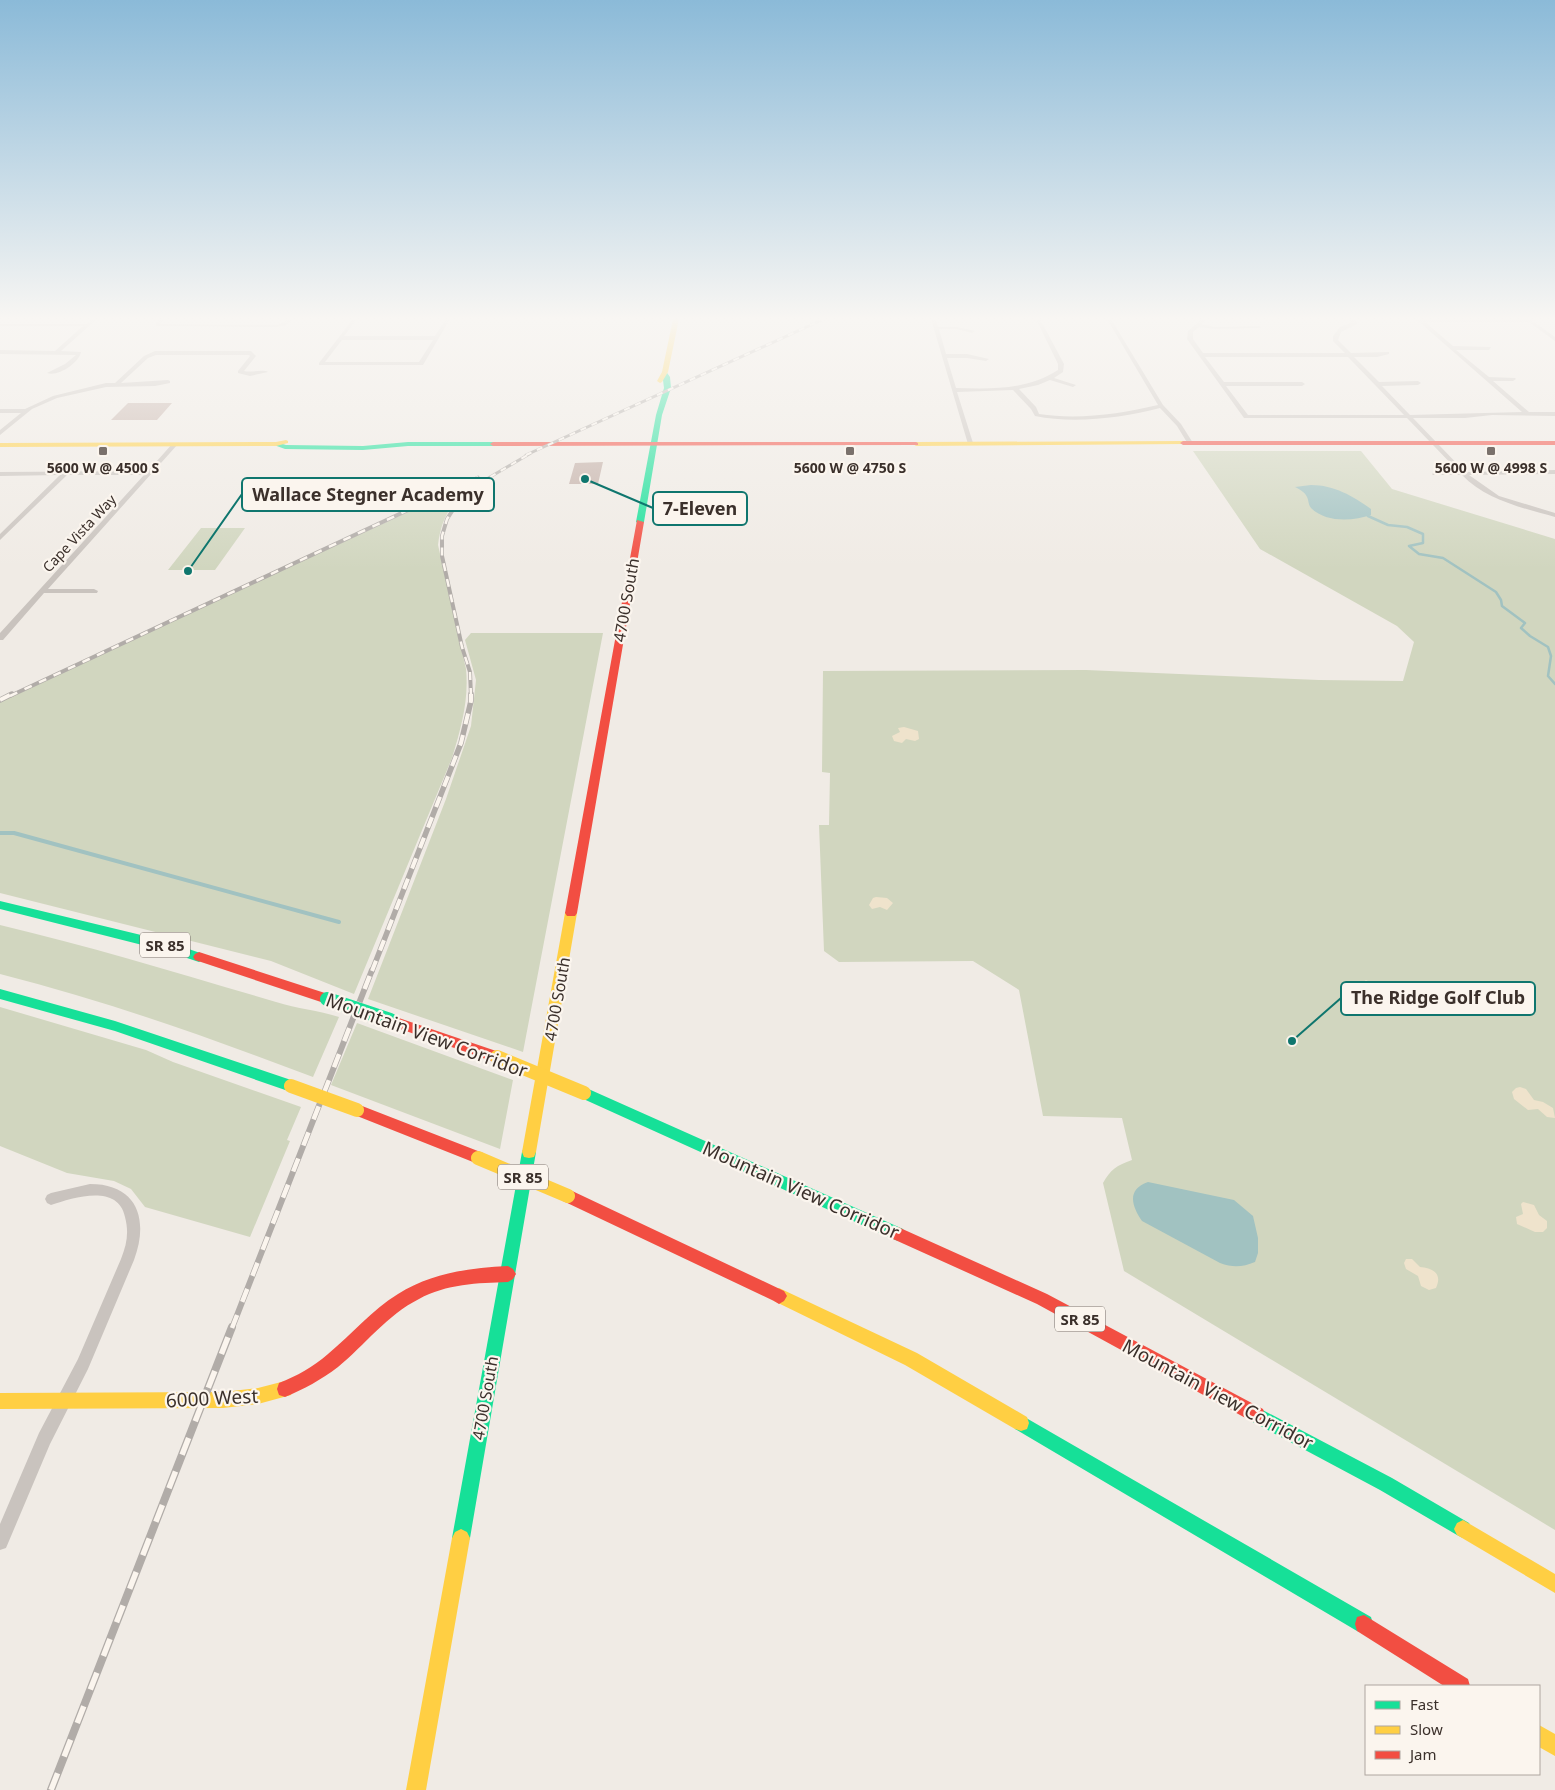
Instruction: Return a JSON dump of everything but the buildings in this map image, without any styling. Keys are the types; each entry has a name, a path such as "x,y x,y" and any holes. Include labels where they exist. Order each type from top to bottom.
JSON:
{"main road":[{"name":"4700 South","path":"416,1790 659,415 664,403"},
{"path":"0,445 276,444 285,447 395,447 408,444 1555,443"},
{"name":"Mountain View Corridor","path":"0,905 166,946 498,1057 584,1094 1042,1299 1386,1484 1555,1584"},
{"name":"SR 85","path":"0,994 115,1026 291,1086 478,1158 568,1196 911,1359 1336,1607 1459,1685"},
{"name":"6000 West","path":"0,1401 223,1400 255,1398 302,1382 332,1363 380,1317 412,1295 436,1284 458,1278 508,1274"},
{"path":"1540,1736 1555,1746"}],"street":[{"path":"0,433 26,411 44,403"},
{"path":"958,403 970,443"},
{"path":"1029,403 1034,408 1037,416 1049,417 1100,417 1137,412 1161,406"},
{"path":"1159,403 1179,426 1190,443"},
{"path":"1236,403 1246,417 1555,414"},
{"path":"1396,403 1463,472 1484,490 1497,497 1555,515"},
{"path":"1515,403 1528,414"},
{"path":"0,411 26,411"},
{"name":"Cape Vista Way","path":"0,638 42,590 86,545 175,444"},
{"path":"1435,474 1463,472 1555,472"},
{"path":"0,474 150,474"},
{"path":"0,538 65,474"},
{"path":"42,590 94,591"},
{"path":"0,1542 52,1424 78,1374 128,1259 135,1229 128,1205 117,1195 109,1191 85,1189 51,1199"}],"green space":[{"path":"1193,451 1361,451 1392,489 1555,539 1555,1530 1124,1271 1103,1183 1115,1168 1132,1160 1122,1118 1043,1116 1019,990 973,961 839,962 824,951 819,825 829,825 830,773 822,772 823,671 1086,670 1319,680 1403,681 1414,642 1397,626 1260,549"},
{"path":"484,477 452,505 443,523 438,545 466,669 467,681 461,725 452,758 354,994 271,961 0,893 0,700"},
{"path":"201,528 245,528 215,570 168,570"},
{"path":"471,633 603,633 523,1052 368,999 446,799 471,726 476,680 465,640"},
{"path":"0,925 104,952 284,1004 339,1017 313,1077 158,1021 80,996 0,974"},
{"path":"0,1007 146,1050 173,1062 301,1107 287,1140 290,1141 250,1237 145,1207 131,1189 114,1181 67,1173 0,1146"},
{"path":"357,1023 513,1080 500,1149 331,1085"}],"sand":[{"path":"904,727 918,731 919,739 915,741 906,739 902,743 894,741 892,736 900,732 898,728"},
{"path":"873,898 887,898 893,903 887,910 880,907 872,909 869,905"},
{"path":"1366,980 1376,985 1392,984 1395,990 1388,993 1394,1002 1385,1001 1362,989 1360,984"},
{"path":"1520,1087 1526,1089 1534,1100 1543,1102 1553,1108 1555,1118 1547,1117 1538,1109 1528,1110 1514,1099 1512,1092"},
{"path":"1523,1202 1534,1205 1539,1215 1547,1221 1547,1228 1543,1232 1535,1232 1517,1224 1516,1217 1523,1214 1521,1204"},
{"path":"1406,1259 1412,1259 1420,1267 1435,1272 1438,1279 1436,1288 1429,1290 1421,1286 1418,1276 1406,1269 1404,1263"}],"water":[{"path":"1311,485 1328,487 1350,496 1371,509 1371,515 1356,519 1340,519 1317,513 1310,507 1305,494 1295,487"},
{"path":"1148,1182 1234,1200 1253,1216 1258,1238 1258,1253 1255,1262 1238,1266 1220,1263 1142,1221 1133,1199 1136,1189"}],"waterway":[{"path":"1368,516 1388,525 1407,527 1423,534 1423,543 1409,546 1419,554 1443,558 1496,592 1502,606 1525,623 1521,628 1548,647 1551,656 1548,676 1555,684"},
{"path":"0,833 14,833 339,922"}],"railway":[{"path":"526,455 641,403"},
{"path":"480,483 531,453"},
{"path":"465,483 478,477"},
{"path":"10,696 468,482"},
{"path":"471,696 470,672 462,647 442,556 442,536 447,519 456,505 481,482"},
{"path":"0,700 12,694"},
{"path":"372,971 461,743 471,696"},
{"path":"232,1328 372,970"},
{"path":"51,1790 232,1327"}],"traffic: fast":[{"path":"640,522 659,415 664,403"},
{"path":"276,444 285,447 363,448 408,444 493,444"},
{"path":"0,905 166,946 199,957"},
{"path":"0,994 115,1026 291,1086"},
{"path":"327,999 390,1020"},
{"path":"584,1093 898,1234"},
{"path":"461,1538 529,1152"},
{"path":"1257,1415 1386,1484 1463,1529"},
{"path":"1021,1423 1364,1624"}],"traffic: slow":[{"path":"0,445 276,444 286,442"},
{"path":"916,444 1183,443"},
{"path":"529,1152 571,913"},
{"path":"497,1057 584,1093"},
{"path":"291,1086 357,1110"},
{"path":"478,1158 568,1196"},
{"path":"779,1296 911,1359 1021,1423"},
{"path":"0,1401 223,1400 258,1396 285,1389"},
{"path":"1463,1529 1555,1584"},
{"path":"416,1790 461,1538"},
{"path":"1540,1736 1555,1746"}],"traffic: jam":[{"path":"1183,443 1555,443"},
{"path":"493,444 916,444"},
{"path":"571,913 640,522"},
{"path":"199,957 327,999"},
{"path":"390,1020 497,1057"},
{"path":"357,1110 478,1158"},
{"path":"568,1196 779,1296"},
{"path":"898,1234 1042,1299 1257,1415"},
{"path":"285,1389 318,1372 333,1361 387,1311 414,1293 440,1283 467,1277 508,1274"},
{"path":"1364,1624 1459,1685"}],"place":[{"name":"5600 W @ 4500 S","path":"103,451"},
{"name":"5600 W @ 4750 S","path":"850,451"},
{"name":"5600 W @ 4998 S","path":"1491,451"},
{"name":"7-Eleven","path":"585,479"},
{"name":"Wallace Stegner Academy","path":"188,571"},
{"name":"The Ridge Golf Club","path":"1292,1041"}]}
